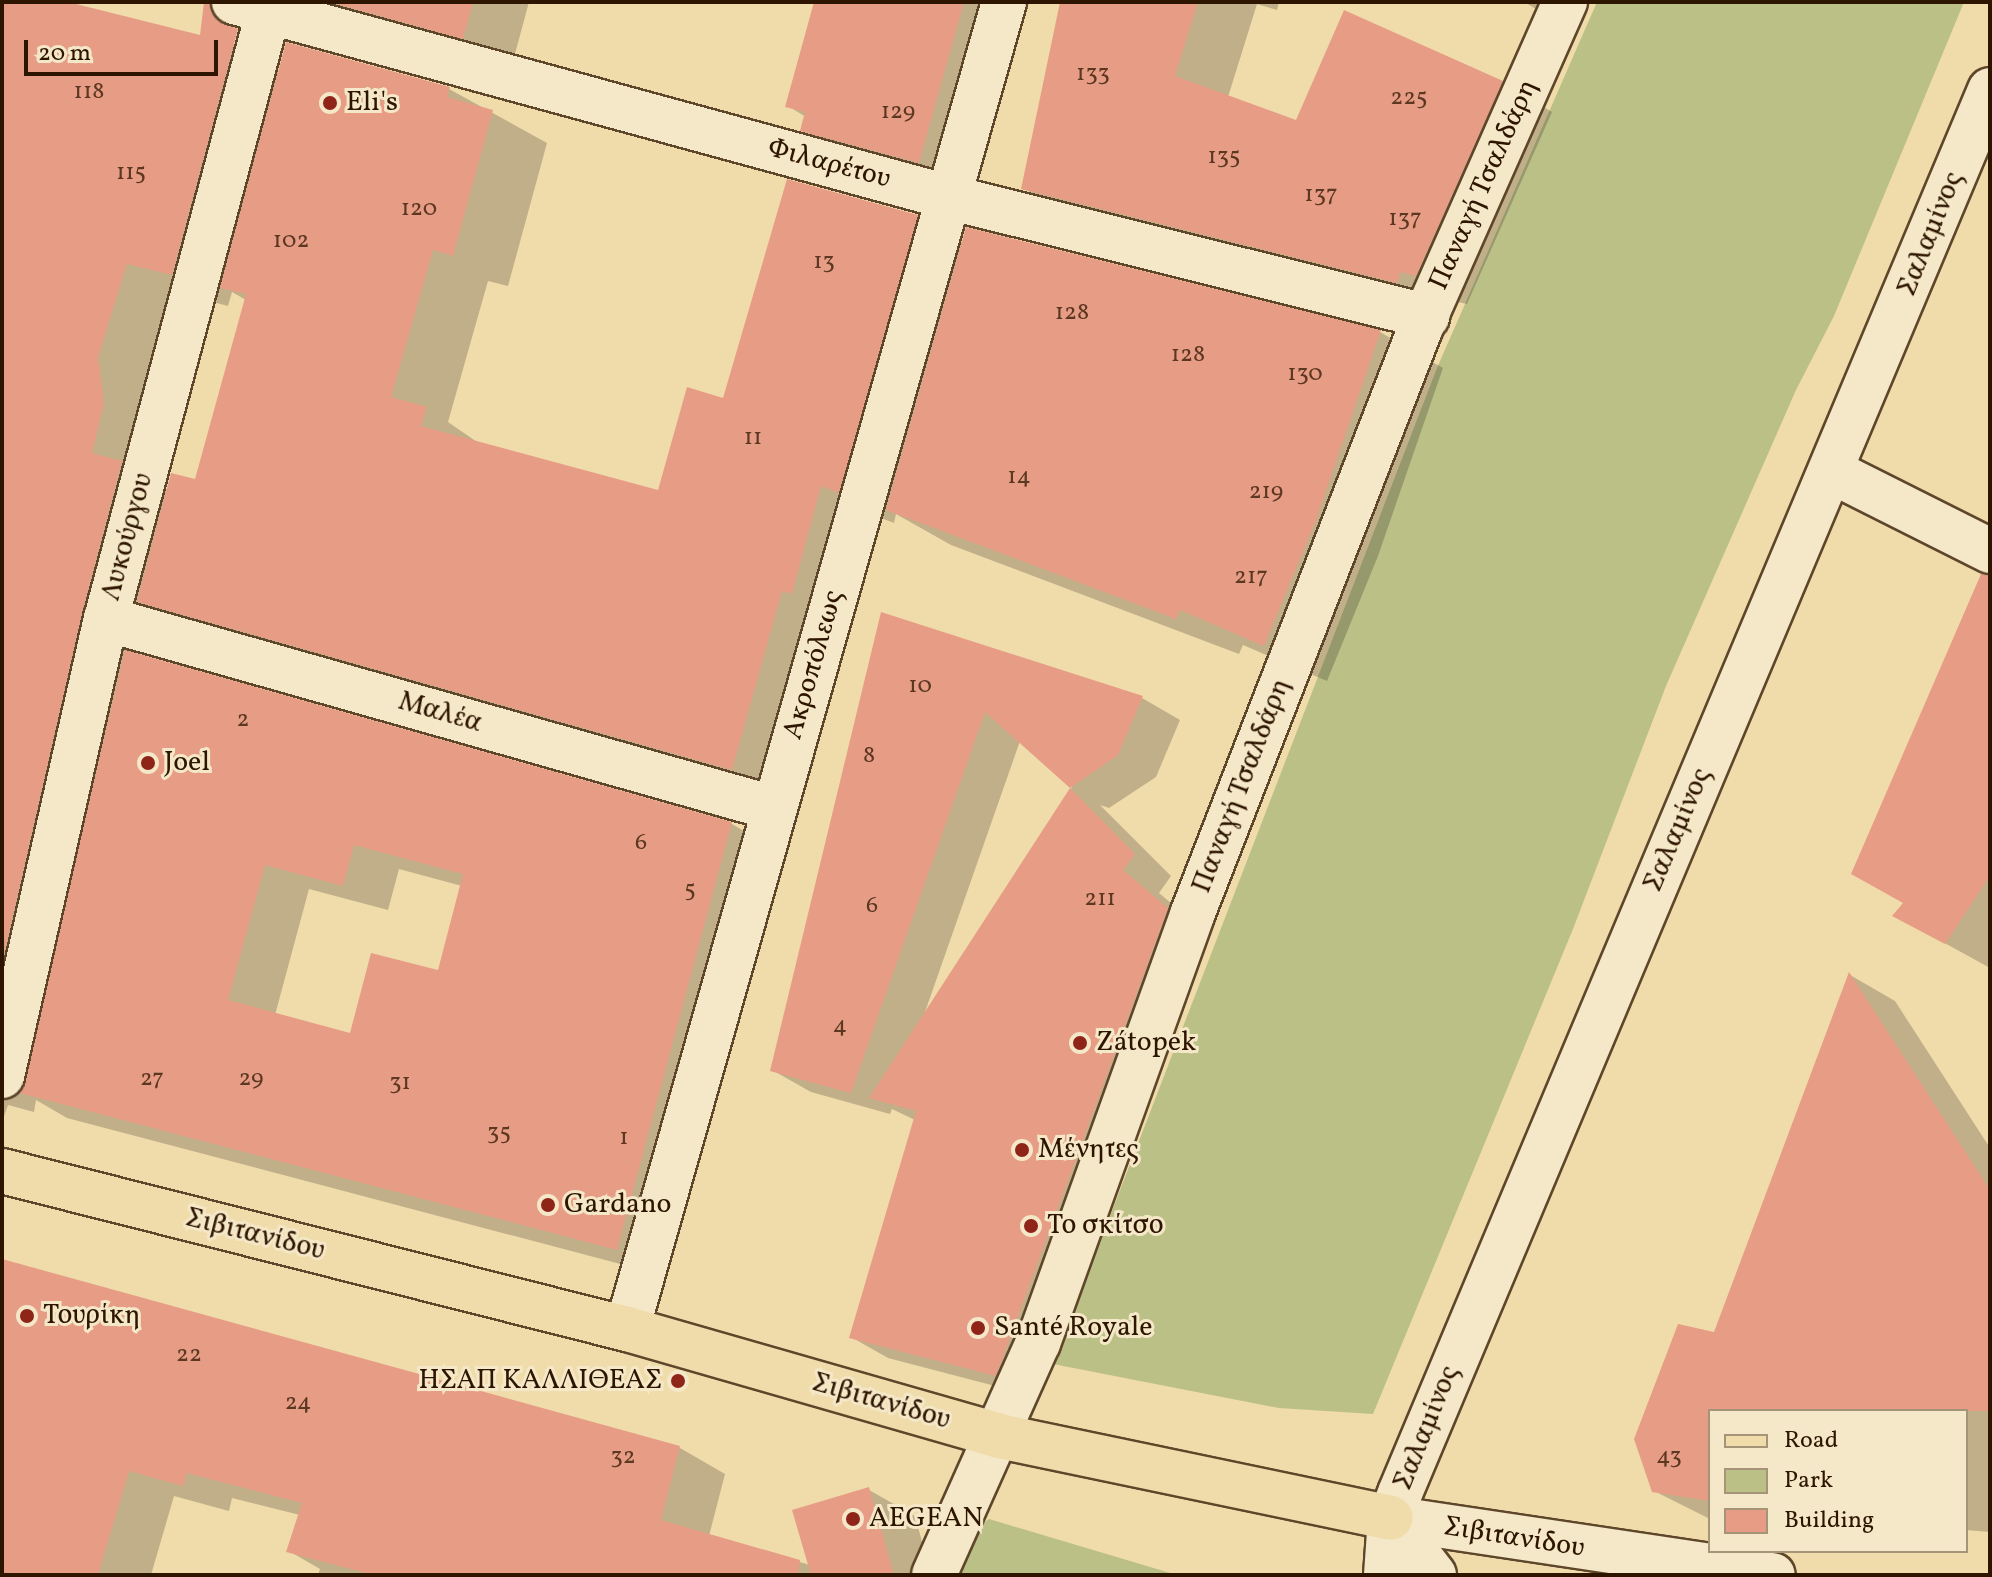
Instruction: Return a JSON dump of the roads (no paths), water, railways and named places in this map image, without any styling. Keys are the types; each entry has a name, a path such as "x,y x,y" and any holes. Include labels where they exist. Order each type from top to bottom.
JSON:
{"main road":[{"name":"Σιβιτανίδου","path":"2,1171 627,1329 999,1436 1390,1518"}],"street":[{"name":"Ακροπόλεως","path":"627,1329 1004,2"},
{"name":"Παναγή Τσαλδάρη","path":"934,1575 999,1436 1192,915 1427,316 1565,2"},
{"name":"Φιλαρέτου","path":"258,5 948,197 1427,316"},
{"name":"Λυκούργου","path":"2,1076 106,619 258,5"},
{"name":"Σαλαμίνος","path":"1386,1575 1390,1518 1589,1036 1833,472 1990,90"},
{"path":"1833,472 1990,551"},
{"name":"Μαλέα","path":"106,619 773,808"},
{"path":"1390,1518 1407,1575"},
{"path":"1390,1518 1434,1575"},
{"name":"Σιβιτανίδου","path":"1390,1518 1709,1570 1773,1575"}],"place":[{"name":"Eli's","path":"330,103"},
{"name":"Joel","path":"148,763"},
{"name":"Zátopek","path":"1080,1043"},
{"name":"Μένητες","path":"1022,1150"},
{"name":"Gardano","path":"548,1205"},
{"name":"Το σκίτσο","path":"1031,1226"},
{"name":"Τουρίκη","path":"27,1316"},
{"name":"Santé Royale","path":"978,1328"},
{"name":"ΗΣΑΠ ΚΑΛΛΙΘΕΑΣ","path":"678,1381"},
{"name":"AEGEAN","path":"853,1519"}]}
